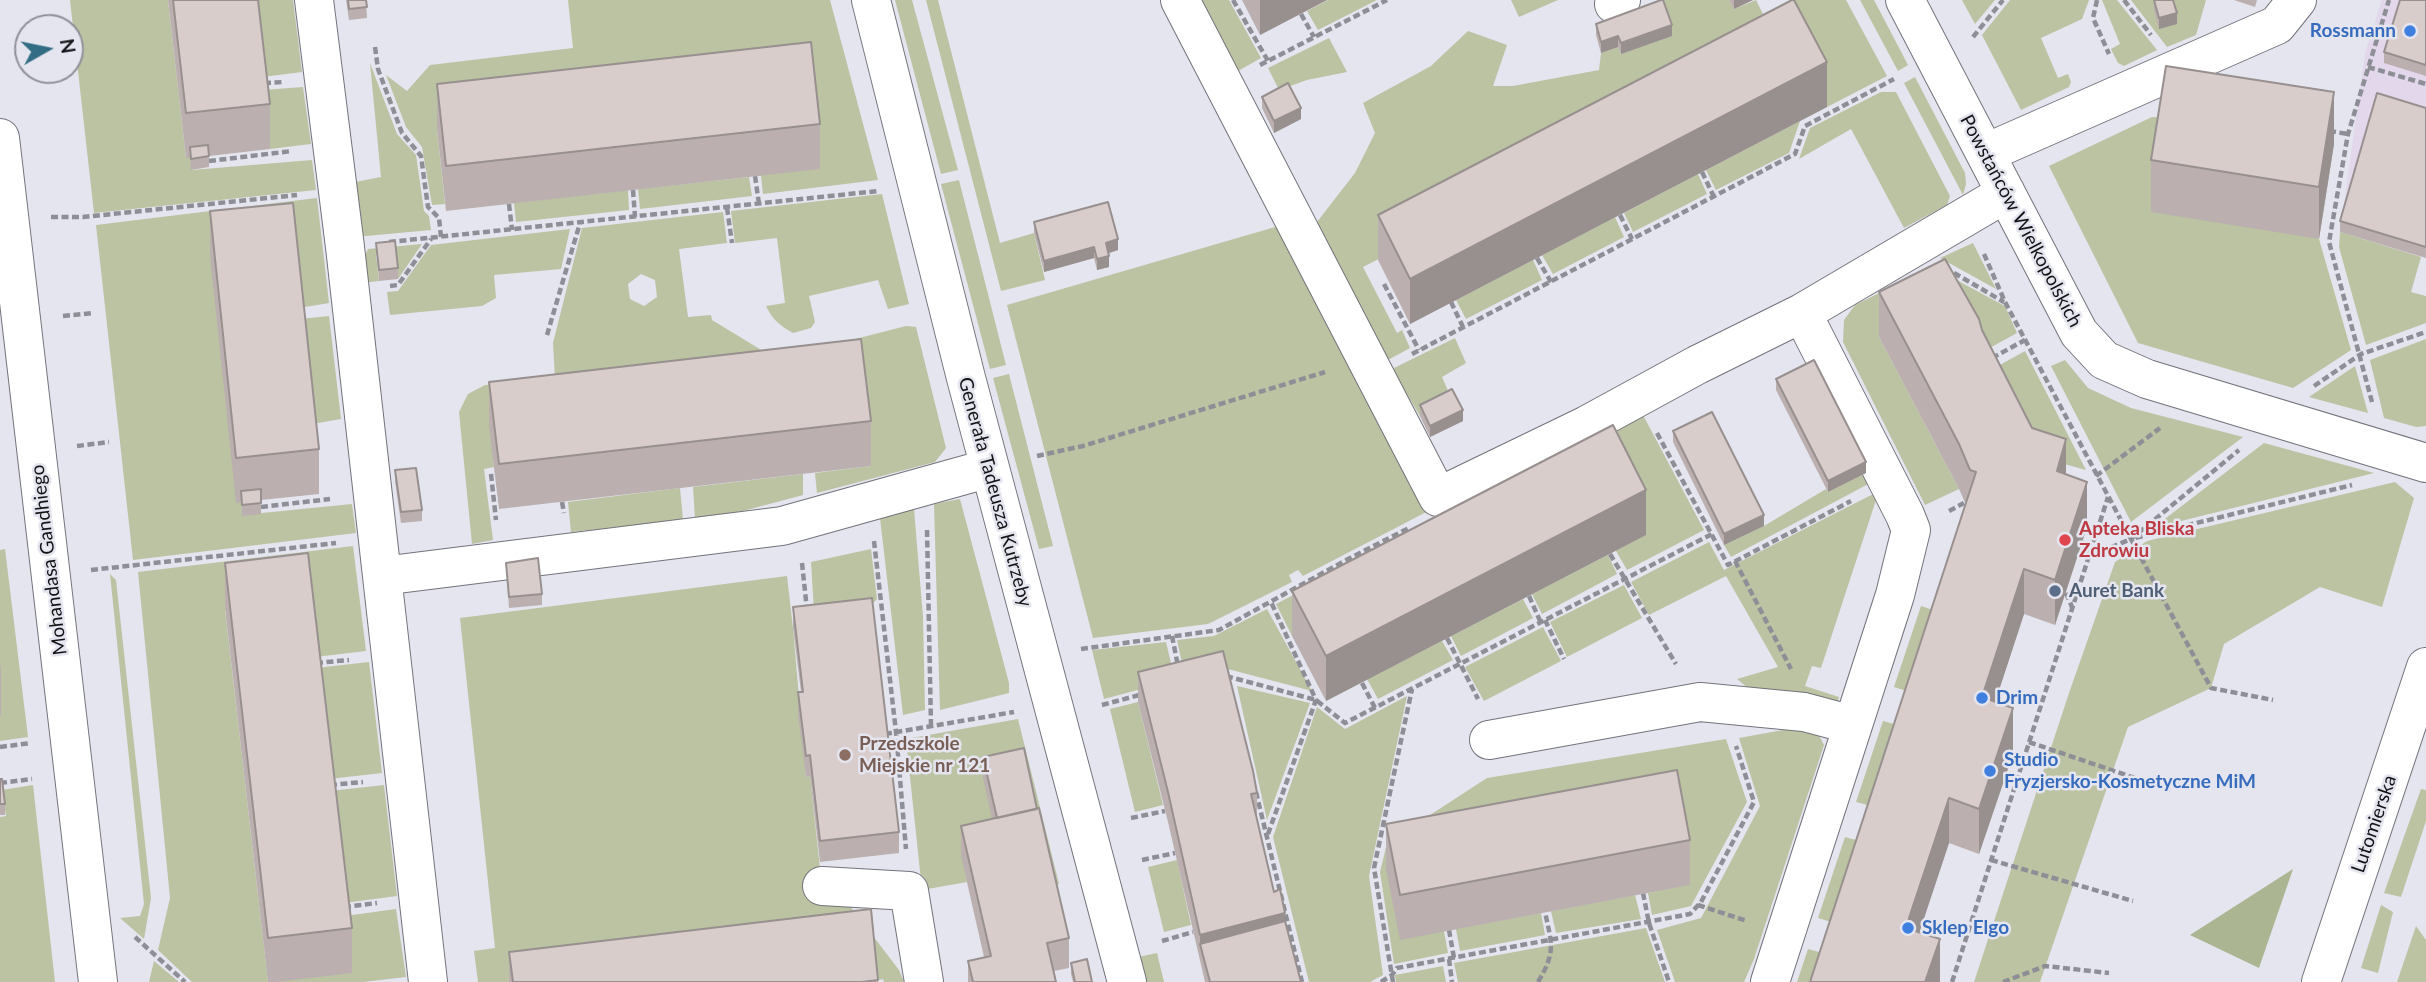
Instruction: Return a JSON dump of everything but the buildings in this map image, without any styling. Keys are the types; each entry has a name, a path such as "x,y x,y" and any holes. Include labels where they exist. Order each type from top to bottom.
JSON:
{"street":[{"path":"314,0 345,247 428,982"},
{"name":"Generała Tadeusza Kutrzeby","path":"871,0 989,468 1126,982"},
{"path":"1180,0 1438,497 1587,425 1697,365 1802,313 2006,193"},
{"name":"Powstańców Wielkopolskich","path":"1905,0 2079,332 2104,360 2147,379 2426,463"},
{"path":"1986,153 2277,25 2297,0"},
{"name":"Mohandasa Gandhiego","path":"0,138 97,982"},
{"path":"1770,982 1895,596 1911,530 1802,313"},
{"path":"379,557 782,526 989,468"},
{"name":"Lutomierska","path":"2320,982 2418,719 2426,667"},
{"path":"1489,740 1700,702 1804,712 1853,725"},
{"path":"822,886 909,891 924,982"}],"path":[{"path":"1233,0 1268,61"},
{"path":"1252,69 1387,0"},
{"path":"1973,37 2003,0"},
{"path":"2097,0 2093,18 2126,91"},
{"path":"2374,412 2329,242 2348,134 2389,0"},
{"path":"1301,14 1314,37"},
{"path":"375,47 377,69 402,133 421,156 428,207 439,218 441,237"},
{"path":"2368,67 2426,84"},
{"path":"1409,355 1795,154 1805,125 1894,79"},
{"path":"2323,130 2348,134"},
{"path":"209,161 303,150"},
{"path":"1702,172 1714,197"},
{"path":"755,176 759,204"},
{"path":"633,190 635,217"},
{"path":"345,247 889,190"},
{"path":"9,210 35,219 83,217 308,193"},
{"path":"509,204 512,230"},
{"path":"727,208 732,243"},
{"path":"1620,215 1632,239"},
{"path":"1965,216 2005,302 2211,688 2273,700"},
{"path":"547,335 580,223"},
{"path":"1537,258 1551,282"},
{"path":"1951,272 2005,302"},
{"path":"1384,284 1419,350"},
{"path":"1451,302 1463,327"},
{"path":"1991,358 2025,340"},
{"path":"1037,456 1083,446 1367,359"},
{"path":"2096,476 2203,396"},
{"path":"1656,430 1728,565 1888,482"},
{"path":"491,474 496,522"},
{"path":"2088,557 2132,539 2358,484"},
{"path":"926,486 931,726"},
{"path":"261,507 342,497"},
{"path":"1952,982 2108,497"},
{"path":"870,502 896,732 909,891"},
{"path":"1039,658 1087,648 1219,630 1421,522"},
{"path":"1214,678 1225,676 1316,700 1345,723 1712,534"},
{"path":"2088,557 2082,541 2092,544"},
{"path":"1392,979 1397,968 1690,914 1701,902 1754,802 1733,736 1700,702 1610,554"},
{"path":"51,577 74,572 379,557"},
{"path":"1735,561 1789,660 1804,712"},
{"path":"2072,607 2066,593 2076,597"},
{"path":"1529,596 1564,659"},
{"path":"1268,835 1316,700 1270,601"},
{"path":"870,611 882,610"},
{"path":"1172,636 1180,673"},
{"path":"1447,638 1481,703"},
{"path":"315,663 351,660"},
{"path":"1225,676 1229,689"},
{"path":"1362,683 1375,708"},
{"path":"1392,979 1374,868 1412,689"},
{"path":"1102,705 1155,691"},
{"path":"885,734 1025,710"},
{"path":"2029,742 2170,790"},
{"path":"0,783 40,778"},
{"path":"330,785 365,781"},
{"path":"1253,782 1302,982"},
{"path":"1131,818 1165,811"},
{"path":"1142,860 1175,853"},
{"path":"1991,860 2133,901"},
{"path":"1643,894 1649,923 1669,982"},
{"path":"344,907 379,903"},
{"path":"1538,982 1552,952 1545,912"},
{"path":"1449,930 1452,982"},
{"path":"129,932 184,982"},
{"path":"1162,941 1192,932"},
{"path":"2003,982 2045,966 2109,973"},
{"path":"1381,982 1392,979"}],"shaded area":[{"path":"2382,0 2426,0 2426,258 2340,232 2365,53"}],"green space":[{"path":"70,0 168,0 186,158 190,158 192,170 312,160 316,190 94,213 79,84 84,84 84,14 72,14"},
{"path":"253,0 293,0 302,72 262,77"},
{"path":"568,0 830,0 878,180 763,194 761,176 437,129 445,204 432,205 422,147 406,127 386,75 407,91 430,65 573,48"},
{"path":"895,0 912,0 958,170 941,174"},
{"path":"926,0 938,0 1000,243 1034,233 1045,280 1001,291"},
{"path":"1202,0 1229,0 1261,58 1238,71"},
{"path":"1328,0 1377,0 1318,30 1307,11"},
{"path":"1511,0 1558,0 1519,17"},
{"path":"1662,0 1729,0 1734,9 1756,0 1763,14 1790,0 1846,0 1887,76 1827,107 1794,44 1363,267 1397,333 1402,330 1410,348 1388,360 1317,222 1355,173 1375,133 1363,103 1431,66 1468,31 1507,45 1493,86 1513,86 1599,70 1601,53 1618,47 1621,54"},
{"path":"1860,0 1874,0 1908,65 1898,71"},
{"path":"1962,0 1995,0 1975,24"},
{"path":"2010,0 2089,0 2082,19 2041,38 2058,78 2068,74 2071,82 2069,87 2021,110 1982,35"},
{"path":"2102,0 2117,0 2157,50 2124,66 2118,63 2111,49 2120,44"},
{"path":"2131,0 2206,0 2196,35 2167,47"},
{"path":"1329,38 1347,72 1307,80 1279,90 1268,68"},
{"path":"370,63 397,134 416,155 424,211 429,216 431,230 355,237 350,183 381,177"},
{"path":"1915,77 1965,173 1963,195 1904,83"},
{"path":"303,87 311,144 270,149 263,90"},
{"path":"1881,92 1896,92 1950,196 1947,205 1904,228 1851,129 1799,159 1810,128"},
{"path":"2152,117 2166,118 2319,239 2351,350 2293,388 2138,343 2049,166"},
{"path":"1800,121 1789,153 1716,190 1706,170"},
{"path":"1698,174 1707,194 1633,232 1624,213"},
{"path":"749,177 752,196 640,209 638,189"},
{"path":"959,180 1006,365 990,369 941,184"},
{"path":"628,190 629,210 516,222 514,203"},
{"path":"882,194 909,304 888,309 878,280 809,296 815,322 811,328 793,333 780,325 766,306 785,303 777,238 735,243 731,211"},
{"path":"317,198 329,303 299,308 241,502 242,515 352,504 356,533 133,560 96,225"},
{"path":"723,212 727,243 679,249 688,317 711,315 712,320 763,351 797,354 906,326 916,327 946,448 935,462 817,493 815,473 871,466 490,427 494,467 484,469 493,540 472,544 459,412 468,394 485,385 555,378 553,343 582,228","holes":["641,274 655,280 657,297 644,306 630,299 628,284"]},
{"path":"1615,217 1624,237 1553,274 1542,255"},
{"path":"1282,225 1438,506 1303,576 1298,570 1289,575 1292,582 1208,624 1093,638 1007,305"},
{"path":"570,229 561,269 494,275 496,298 482,306 390,315 387,292 398,291 431,245"},
{"path":"2340,232 2421,257 2411,292 2426,296 2426,323 2366,345 2339,247"},
{"path":"1973,243 1996,289 1940,258"},
{"path":"422,244 398,279 394,253 376,255 379,281 360,283 359,269 368,249"},
{"path":"1533,260 1542,280 1466,319 1456,300"},
{"path":"1932,267 2005,306 2017,333 1975,356 1879,337 1959,489 1925,505 1843,342 1844,320 1855,305"},
{"path":"329,316 341,419 312,424 300,319"},
{"path":"1455,338 1466,363 1442,377 1452,400 1420,416 1392,369"},
{"path":"2426,339 2426,426 2416,427 2384,418 2370,360"},
{"path":"2025,351 2086,470 2021,452 1982,375"},
{"path":"2065,360 2088,388 2131,408 2243,437 2131,522 2051,366"},
{"path":"2355,366 2368,413 2309,397"},
{"path":"1009,374 1053,546 1039,549 993,378"},
{"path":"1643,415 1704,530 1627,570 1616,551 1612,470 1292,636 1276,604"},
{"path":"2264,443 2374,473 2153,528"},
{"path":"1866,473 1872,482 1731,557 1724,545 1764,526 1826,489 1828,492"},
{"path":"803,474 803,495 743,511 695,519 693,487"},
{"path":"2395,482 2414,498 2382,607 2320,587 2224,644 2211,688 2128,727 2040,982 1974,982 2115,562 2147,541"},
{"path":"680,488 683,520 571,532 568,502"},
{"path":"1879,491 1821,668 1812,666 1805,686 1839,697 1837,703 1759,697 1737,679 1778,667 1726,576 1649,615 1631,582 1709,542 1724,570"},
{"path":"960,499 1009,683 1009,693 940,710 934,504"},
{"path":"914,509 923,617 925,710 903,715 880,518"},
{"path":"353,546 366,651 315,657 225,609 268,982 192,982 158,950 170,898 138,572"},
{"path":"5,549 28,737 0,741 0,550"},
{"path":"871,549 877,599 873,603 814,611 811,562"},
{"path":"1608,555 1617,574 1542,614 1532,594"},
{"path":"110,574 116,580 151,898 144,939 120,918 140,916 144,904"},
{"path":"787,576 806,777 810,776 823,896 847,902 899,970 904,982 884,982 883,979 478,982 474,951 495,948 460,618"},
{"path":"1624,585 1642,618 1567,657 1550,622"},
{"path":"1523,599 1533,618 1461,656 1451,636"},
{"path":"1921,606 1942,613 1916,694 1894,687"},
{"path":"1267,609 1312,691 1224,668 1185,677 1177,640 1214,636"},
{"path":"1543,627 1561,661 1484,701 1465,667"},
{"path":"1442,641 1453,660 1378,699 1367,679"},
{"path":"1166,642 1175,680 1104,699 1092,650"},
{"path":"369,662 382,773 329,779 316,668"},
{"path":"1237,686 1310,703 1267,820"},
{"path":"1407,696 1369,876 1383,975 1370,982 1309,982 1273,837 1317,707 1345,729"},
{"path":"1138,702 1163,805 1135,812 1110,709"},
{"path":"1018,719 1059,884 1051,886 998,847 962,856 967,882 922,890 906,739"},
{"path":"1883,721 1905,727 1879,808 1856,802"},
{"path":"1805,726 1817,731 1824,745 1754,959 1744,982 1675,982 1657,930 1701,918 1760,806 1739,738"},
{"path":"1726,739 1747,802 1691,906 1652,915 1648,893 1690,884 1400,939 1444,931 1448,953 1394,964 1380,872 1387,843 1487,778"},
{"path":"33,785 55,982 0,982 0,817 6,816 2,790"},
{"path":"384,785 397,896 344,903 330,791"},
{"path":"2421,789 2426,790 2426,821 2401,897 2384,893"},
{"path":"1845,837 1867,843 1841,925 1818,918"},
{"path":"1177,860 1191,925 1164,932 1148,867"},
{"path":"2293,869 2259,968 2190,935"},
{"path":"1635,895 1641,919 1556,933 1551,911"},
{"path":"2381,905 2393,912 2378,973 2361,968"},
{"path":"396,909 406,977 363,982 277,982 345,916"},
{"path":"1541,913 1545,935 1460,951 1456,929"},
{"path":"2416,926 2426,940 2426,982 2397,982"},
{"path":"1646,928 1665,982 1458,982 1454,963"},
{"path":"1808,949 1830,955 1821,982 1797,982"},
{"path":"1157,953 1164,982 1145,982 1138,957"},
{"path":"154,961 179,982 149,982"},
{"path":"1443,966 1446,982 1396,982 1395,975"}],"place":[{"name":"Rossmann","path":"2410,31"},
{"name":"Apteka Bliska Zdrowiu","path":"2065,540"},
{"name":"Auret Bank","path":"2055,591"},
{"name":"Drim","path":"1982,698"},
{"name":"Przedszkole Miejskie nr 121","path":"845,755"},
{"name":"Studio Fryzjersko-Kosmetyczne MiM","path":"1990,771"},
{"name":"Sklep Elgo","path":"1908,928"}]}
